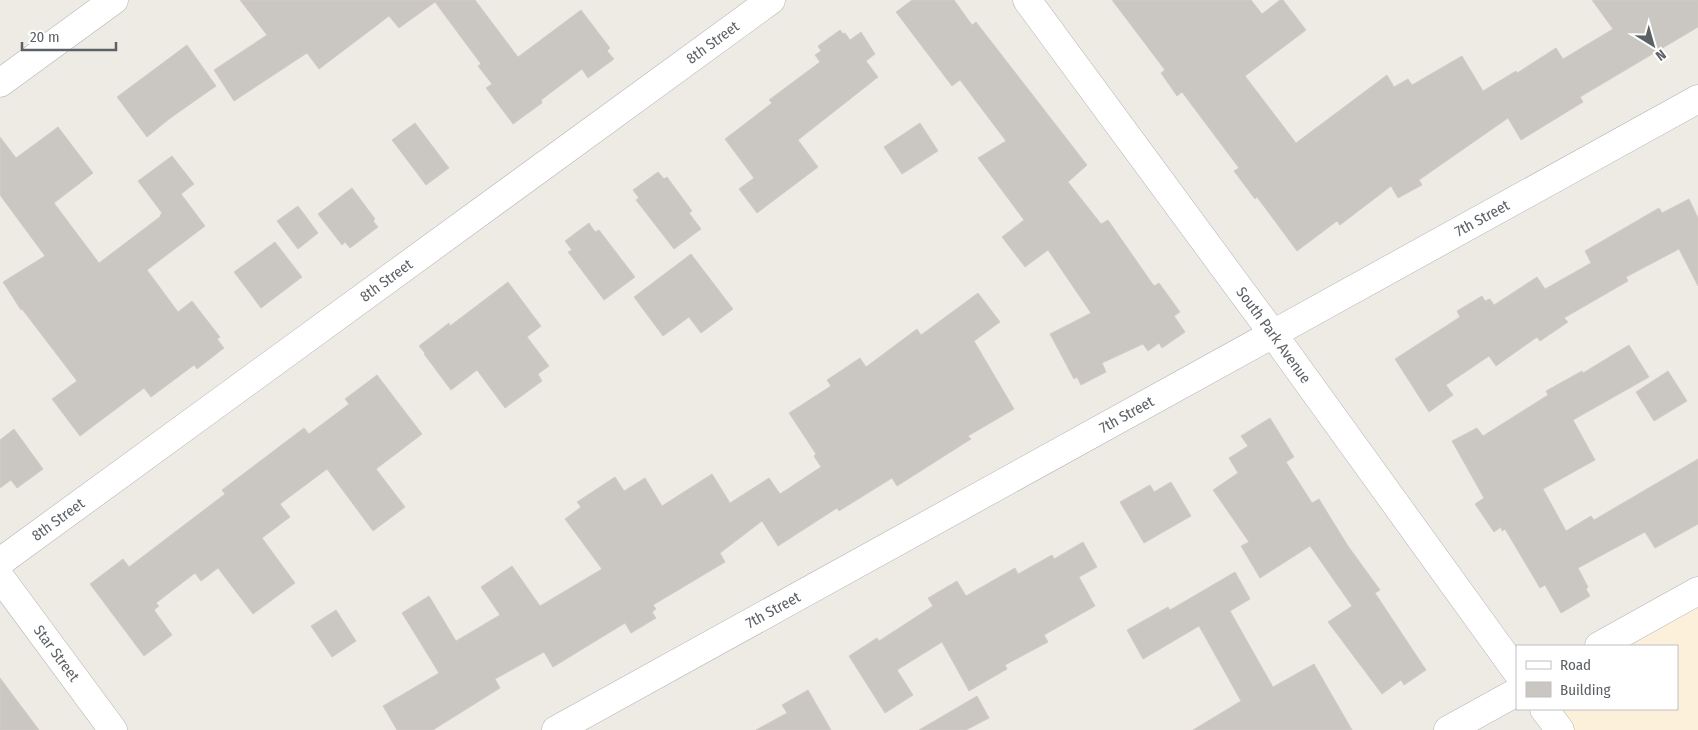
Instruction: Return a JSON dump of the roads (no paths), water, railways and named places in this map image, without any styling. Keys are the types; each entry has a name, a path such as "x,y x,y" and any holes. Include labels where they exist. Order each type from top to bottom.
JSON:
{"street":[{"path":"0,83 114,0"},
{"name":"8th Street","path":"0,562 771,0"},
{"name":"South Park Avenue","path":"1027,0 1273,334 1516,671"},
{"name":"7th Street","path":"556,730 1698,100"},
{"name":"Star Street","path":"0,577 113,730"},
{"path":"1601,645 1698,591"},
{"path":"1448,730 1516,693"},
{"path":"1545,710 1560,730"}]}
